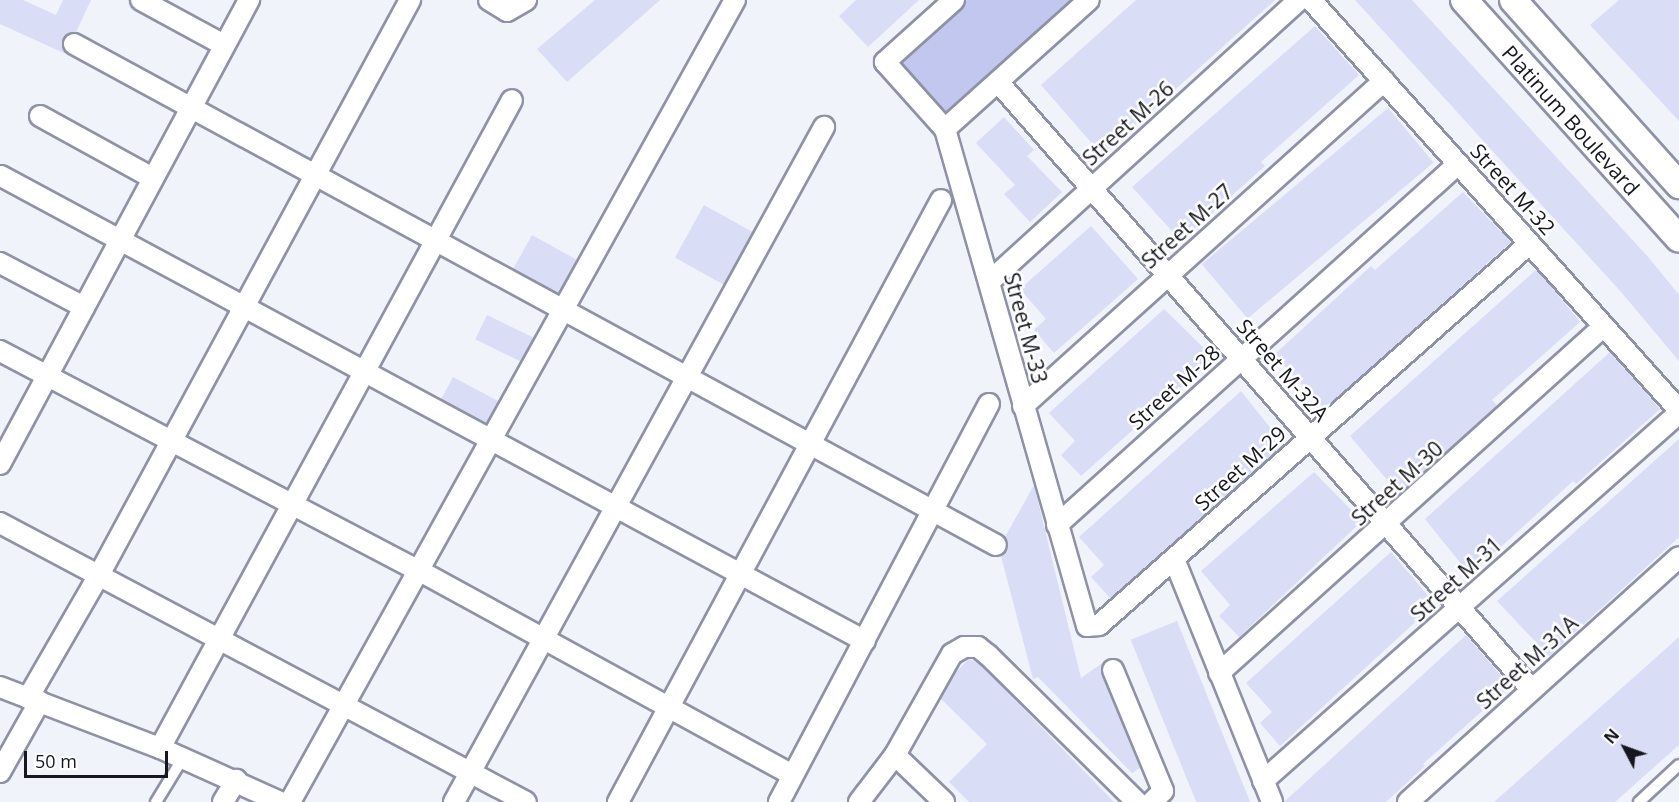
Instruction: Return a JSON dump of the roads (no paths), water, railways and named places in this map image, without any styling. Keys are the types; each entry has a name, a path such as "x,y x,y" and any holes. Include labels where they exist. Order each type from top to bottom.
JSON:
{"street":[{"path":"141,0 224,45"},
{"path":"0,464 6,439 47,374 249,0"},
{"path":"0,772 34,699 171,439 410,0"},
{"path":"489,0 507,11 526,0"},
{"path":"290,802 735,0"},
{"path":"932,7 954,0"},
{"path":"945,129 1089,0"},
{"name":"Street M-26","path":"989,282 1299,0"},
{"name":"Street M-32","path":"1311,0 1679,411"},
{"name":"Platinum Boulevard","path":"1464,0 1679,239"},
{"name":"Platinum Boulevard","path":"1513,0 1679,185"},
{"name":"Street M-33","path":"932,7 885,62 945,129 1056,525 1087,626"},
{"path":"74,44 996,545"},
{"name":"Street M-27","path":"1023,406 1384,81"},
{"name":"Street M-32A","path":"998,82 1532,690"},
{"path":"160,748 222,641 512,100"},
{"path":"40,116 153,178"},
{"path":"454,802 824,127"},
{"name":"Street M-28","path":"1056,525 1458,164"},
{"path":"1,176 865,641"},
{"path":"618,802 941,200"},
{"name":"Street M-29","path":"1087,626 1099,626 1529,243"},
{"path":"0,263 84,307"},
{"name":"Street M-30","path":"1219,673 1387,525 1604,326"},
{"path":"0,351 294,503 792,776"},
{"path":"779,802 989,404"},
{"name":"Street M-31","path":"1263,781 1679,411"},
{"path":"0,523 526,802"},
{"name":"Street M-31A","path":"1408,802 1679,557"},
{"path":"1174,559 1272,802"},
{"path":"858,802 895,755 952,654 964,647 978,648 1137,802"},
{"path":"1113,670 1163,791 1152,802"},
{"path":"0,687 160,748 236,780 280,802"},
{"path":"895,755 944,802"},
{"path":"223,802 236,780"}],"lane":[{"path":"156,802 183,758"},
{"path":"1639,802 1679,765"}]}
